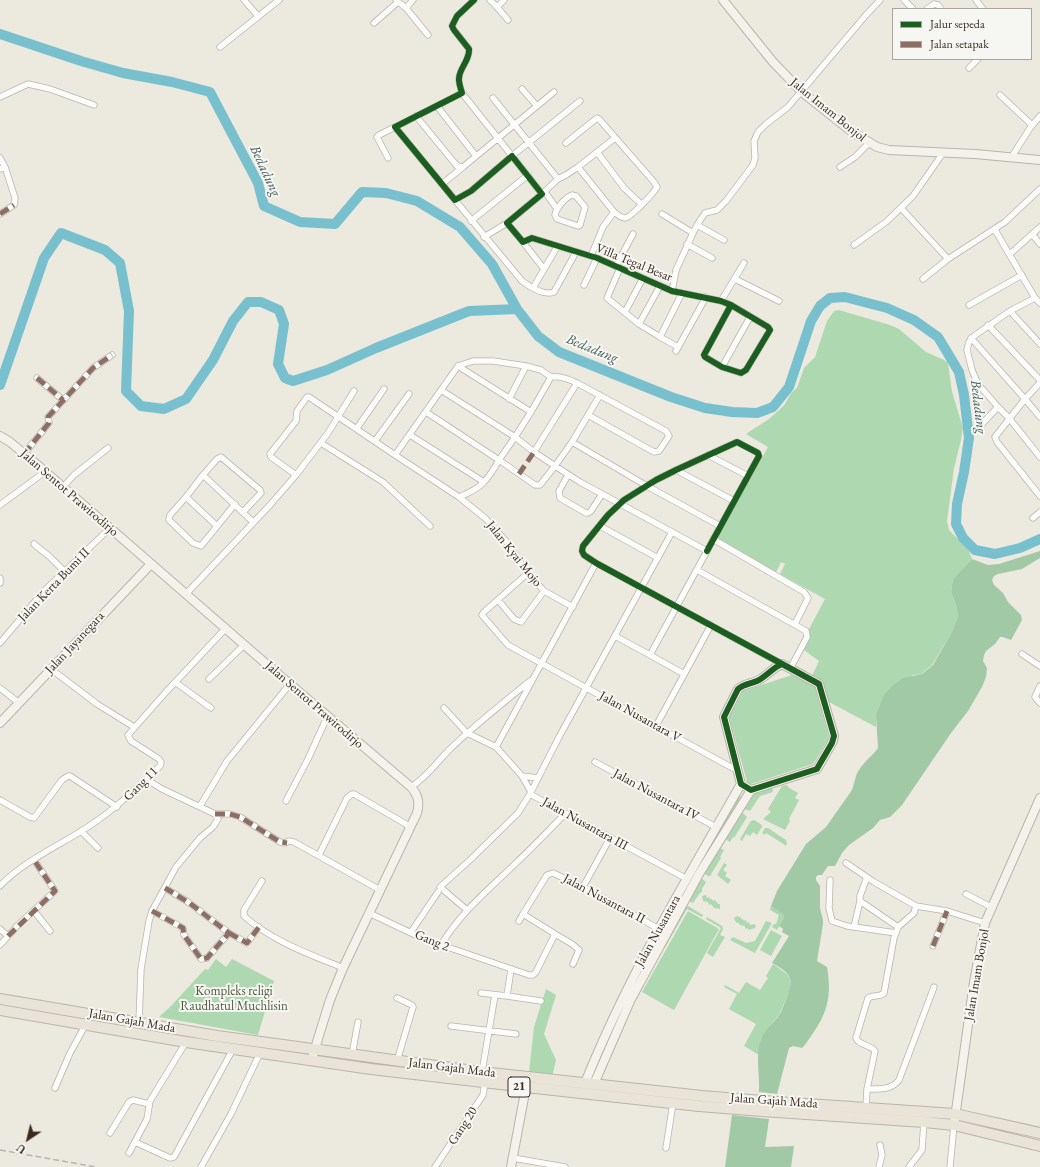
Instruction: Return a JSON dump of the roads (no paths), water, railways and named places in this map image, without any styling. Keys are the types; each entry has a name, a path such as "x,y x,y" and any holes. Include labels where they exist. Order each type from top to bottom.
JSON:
{"highway":[{"name":"Jalan Gajah Mada","path":"0,999 217,1036 397,1061 482,1072 954,1125 1040,1146"},
{"name":"Jalan Gajah Mada","path":"0,1010 186,1042 378,1070 731,1109 824,1110 866,1108 955,1114 1040,1133"}],"street":[{"path":"244,0 258,16"},
{"path":"220,47 279,0"},
{"path":"406,8 413,0"},
{"path":"474,0 457,16 452,26 469,50 469,57 459,76 462,93 512,156 557,209"},
{"path":"490,0 508,20"},
{"path":"497,7 504,0"},
{"name":"Jalan Imam Bonjol","path":"723,0 773,62 802,92 851,131 877,147 889,150 1040,160"},
{"path":"672,291 676,270 696,225 706,213 717,210 726,201 753,165 755,158 754,141 758,132 788,107 802,92 880,0"},
{"path":"904,0 912,8"},
{"path":"976,0 982,8"},
{"path":"374,23 397,1 406,8 428,35"},
{"path":"928,8 934,4 938,5 940,8"},
{"path":"969,68 977,60"},
{"path":"0,97 28,84 50,89 94,105"},
{"path":"522,89 537,106"},
{"path":"442,184 554,92"},
{"path":"388,158 377,137 378,134 462,93"},
{"path":"1000,95 1032,125"},
{"path":"493,98 558,179"},
{"path":"454,200 471,191 529,141 580,101"},
{"path":"437,106 476,156"},
{"path":"416,116 457,166 463,167"},
{"path":"1011,158 1032,125 1040,116"},
{"path":"566,143 597,118 657,186 636,211 629,217 625,218 614,212 578,167"},
{"path":"395,127 522,281 533,288 550,293 554,292 576,252"},
{"path":"484,236 507,223 558,179 578,167 615,138"},
{"path":"840,167 855,157 869,142"},
{"path":"597,152 624,188 641,204"},
{"path":"854,245 886,222 917,192 943,154"},
{"path":"0,158 2,168 15,198 14,205 0,214"},
{"path":"471,221 528,175"},
{"path":"923,279 948,259 995,230 1039,191"},
{"path":"572,195 576,196 586,208 580,225 576,226 557,219 555,215 557,209 569,196 572,195"},
{"path":"901,208 948,259"},
{"path":"584,285 603,227 614,212"},
{"path":"662,214 693,233"},
{"path":"507,223 524,242 544,269"},
{"path":"696,225 724,240"},
{"path":"1010,254 1040,227"},
{"path":"995,230 1035,298 1040,303"},
{"path":"633,234 618,267 607,298 639,324 677,349 706,297"},
{"path":"1032,234 1040,244"},
{"name":"Villa Tegal Besar","path":"524,242 532,238 557,247 594,257 672,291 722,301 769,327 770,330 744,372 739,373 722,367"},
{"path":"687,244 712,258"},
{"path":"533,288 557,247"},
{"path":"722,301 744,263"},
{"path":"969,305 1022,275"},
{"path":"625,312 642,278"},
{"path":"735,279 779,301"},
{"path":"639,324 660,286"},
{"path":"660,337 682,293"},
{"path":"1035,298 988,325 971,338 967,350 972,370 978,384 1009,418 1040,457"},
{"path":"731,305 704,353 705,357 722,367 750,317"},
{"path":"1010,311 1040,344"},
{"path":"988,325 1040,380"},
{"path":"971,338 1040,417"},
{"path":"24,454 49,423 48,417 93,368 112,355"},
{"path":"395,455 458,366 466,362 480,360 526,366 541,370 550,377 558,376 577,383 668,432 669,436 660,450 654,452 588,415"},
{"path":"458,366 531,412"},
{"path":"509,399 526,366"},
{"path":"459,497 475,490 484,482 531,412 550,377"},
{"path":"37,378 64,400"},
{"path":"534,452 577,383"},
{"path":"1040,383 996,434 996,439 1040,496"},
{"path":"357,428 384,389"},
{"path":"186,594 270,505 296,475 321,443 354,390"},
{"path":"441,390 514,437 568,475 707,551"},
{"path":"375,441 409,394"},
{"path":"426,412 535,485 539,486 572,442 600,395"},
{"name":"Jalan Kyai Mojo","path":"296,475 271,457 270,454 296,421 297,411 306,398 309,397 459,497 485,518 505,540 528,573 544,591 573,607"},
{"path":"979,427 998,407"},
{"path":"410,435 484,482"},
{"name":"Jalan Sentot Prawirodirjo","path":"0,436 10,442 46,471 151,564 414,790"},
{"path":"572,442 647,486 720,526"},
{"path":"650,655 677,606 697,570 720,526 759,457 759,454 740,442 735,442 676,470 620,503 608,515 583,546 582,551 584,555 596,562 677,606 782,664 790,669 819,684 834,736 833,741 816,769 751,790 741,784 724,718 738,689 761,679 775,667 782,664"},
{"path":"321,443 383,482 430,526"},
{"path":"63,487 74,475 108,448"},
{"path":"708,455 748,476"},
{"path":"235,504 201,546 193,543 169,522 168,518 203,475 221,457 260,490 261,493 243,512"},
{"path":"676,470 734,501"},
{"path":"0,505 46,471"},
{"path":"203,475 253,522"},
{"path":"568,475 559,491 560,498 586,513 591,511 602,494"},
{"path":"186,497 218,526"},
{"path":"1032,518 1040,512"},
{"path":"600,526 658,558"},
{"name":"Jalan Kerta Bumi II","path":"0,643 43,592 110,528"},
{"path":"467,910 440,887 518,813 531,793 672,532"},
{"path":"713,539 804,592 808,598 794,624"},
{"path":"34,544 64,571"},
{"path":"496,747 596,562"},
{"name":"Jalan Jayanegara","path":"0,723 151,564"},
{"path":"697,570 806,631 807,635 790,669"},
{"path":"528,573 498,600 514,619 521,622 544,591"},
{"name":"Jalan Nusantara V","path":"498,600 482,615 508,645 738,771"},
{"path":"656,726 711,625"},
{"path":"51,669 97,704 134,727 226,628"},
{"path":"615,636 684,674"},
{"path":"209,679 244,644"},
{"path":"1022,654 1040,666"},
{"path":"312,1060 330,1000 343,968 411,827 419,803 414,790 467,733 533,678"},
{"path":"176,682 211,708"},
{"path":"200,806 227,761 290,684"},
{"path":"1040,686 1035,697 1040,703"},
{"path":"0,688 19,703"},
{"name":"Jalan Nusantara III","path":"444,708 467,733 496,747 522,776 531,793 565,814 687,879"},
{"path":"286,801 308,759 328,715"},
{"name":"Gang 11","path":"2,885 34,860 117,807 160,766 161,762 159,759 144,750 129,738 128,735 134,727"},
{"name":"Jalan Nusantara IV","path":"595,762 716,827"},
{"path":"0,800 34,818 62,780 70,776 117,807"},
{"path":"522,776 538,778"},
{"path":"139,1022 141,969 152,910 176,867 200,838 217,822 217,816 214,814 162,789 146,779"},
{"name":"Jalan Nusantara","path":"589,1083 623,995 699,856 741,784"},
{"name":"Jalan Nusantara","path":"589,1083 631,999 707,861 751,790"},
{"path":"318,855 347,798 352,794 411,827"},
{"name":"Jalan Imam Bonjol","path":"955,1114 974,982 985,923 1040,798"},
{"path":"214,814 230,814 240,817 280,842 294,842 380,890"},
{"path":"441,945 452,928 467,910 565,814"},
{"path":"81,831 98,848"},
{"path":"583,887 610,838"},
{"path":"699,856 707,861"},
{"path":"0,945 55,890 34,860"},
{"path":"846,863 916,906 946,911 985,923"},
{"name":"Jalan Nusantara II","path":"523,914 547,875 550,873 556,873 659,929"},
{"path":"854,927 860,896 867,877"},
{"path":"830,880 829,908 832,921 854,927 897,930"},
{"path":"262,881 256,888 243,912 246,917 259,927 298,950 343,968"},
{"path":"165,888 188,902 229,933 247,943 259,927"},
{"path":"411,932 438,892"},
{"path":"966,894 991,907"},
{"path":"860,901 897,930"},
{"path":"866,1108 867,1089 874,1051 871,1047 858,1042 856,1038 868,998 879,996 884,993 897,930 914,913 916,906"},
{"path":"152,910 183,928 184,935 201,959 207,958 229,933"},
{"path":"34,911 50,931"},
{"path":"933,946 946,911"},
{"name":"Gang 2","path":"369,913 441,945 529,975 535,974 555,934"},
{"path":"519,921 523,914 572,944 579,950 574,964"},
{"path":"0,929 8,936"},
{"path":"507,996 511,969"},
{"path":"867,1089 886,1088 896,1084 899,1080 934,987"},
{"path":"481,993 541,1001"},
{"path":"482,1072 495,995"},
{"path":"397,998 413,1007 397,1061"},
{"path":"352,1055 358,1022"},
{"path":"55,1088 70,1053 86,1024"},
{"path":"451,1026 516,1034"},
{"path":"129,1153 147,1119 149,1104 186,1042"},
{"path":"135,1142 170,1158 174,1157 233,1049"},
{"path":"201,1167 231,1114 260,1053"},
{"name":"Gang 20","path":"435,1167 483,1095 485,1082"},
{"path":"511,1167 526,1087"},
{"path":"110,1133 129,1102 133,1100 149,1104"},
{"path":"666,1148 673,1103"},
{"path":"950,1167 955,1114"},
{"path":"909,1167 922,1150 924,1122"},
{"path":"879,1167 882,1155 880,1144"},
{"path":"513,1158 565,1167"}],"waterway":[{"name":"Bedadung","path":"0,34 81,61 123,73 172,82 210,92 258,183 264,206 300,222 335,224 362,192 386,193 417,201 460,227 492,264 517,309 538,336 559,352 671,397 705,408 732,412 757,413 773,407 789,387 811,321 820,306 830,298 845,297 887,308 914,320 938,337 959,372 964,395 969,438 957,504 956,524 963,538 975,550 995,554 1020,548 1040,539"},
{"path":"0,385 44,258 61,233 105,250 120,263 129,311 126,391 141,406 164,409 186,399 213,360 233,321 248,302 261,302 279,310 284,324 278,364 285,378 293,381 327,370 376,348 469,311 517,309"}],"railway":[{"path":"0,1150 96,1167"}],"park label":[{"name":"Kompleks religi Raudhatul Muchlisin","path":"234,998"}]}
